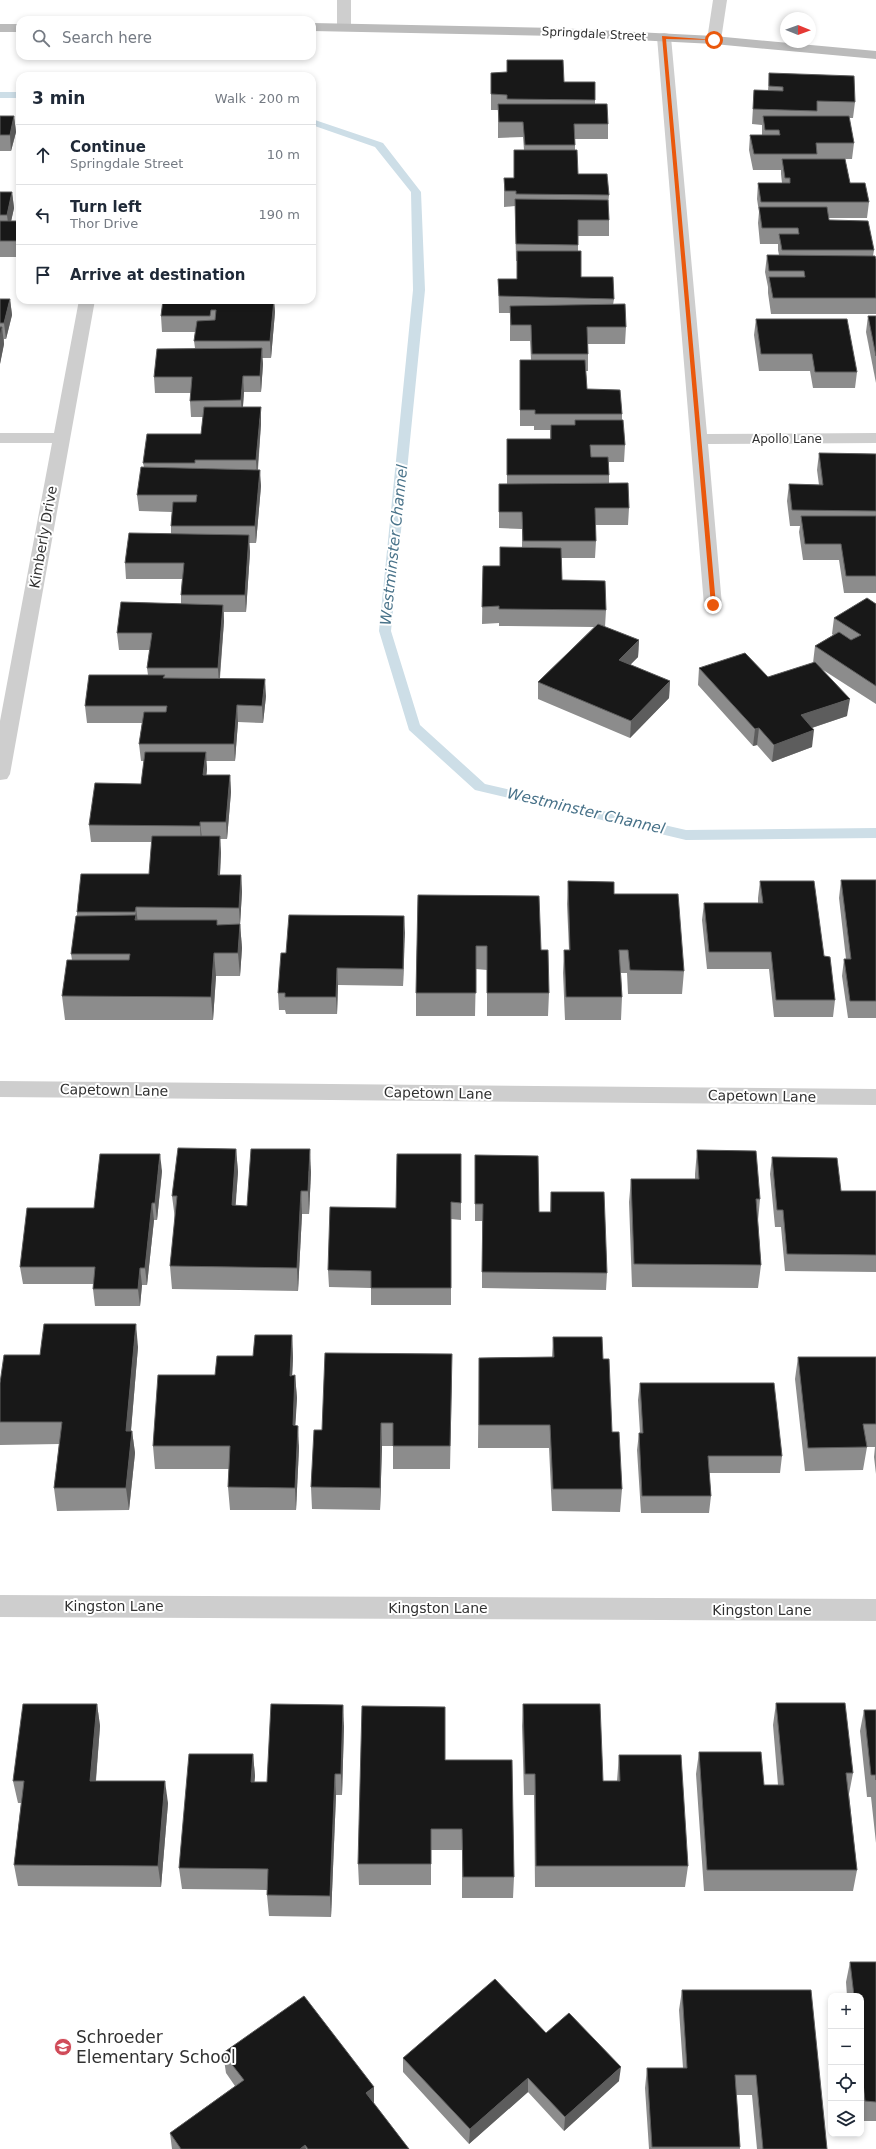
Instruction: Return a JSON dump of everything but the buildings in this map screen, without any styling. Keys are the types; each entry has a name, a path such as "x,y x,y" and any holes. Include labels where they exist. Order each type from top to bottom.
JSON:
{"main road":[{"name":"Springdale Street","path":"316,27 557,32 664,37 876,54"},
{"path":"0,28 16,28"}],"street":[{"path":"344,0 344,27"},
{"path":"664,37 713,605"},
{"name":"Kimberly Drive","path":"0,774 86,304"},
{"path":"0,438 61,438"},
{"name":"Apollo Lane","path":"699,439 876,438"},
{"name":"Capetown Lane","path":"0,1089 876,1097"},
{"name":"Kingston Lane","path":"0,1606 876,1610"}],"lane":[{"path":"714,40 720,0"}],"waterway":[{"name":"Westminster Channel","path":"0,95 16,95"},
{"name":"Westminster Channel","path":"316,123 379,145 416,192 419,290 385,631 414,727 480,787 686,835 876,833"}],"place":[{"name":"Schroeder Elementary School","path":"63,2047"}],"route":[{"path":"713,605 664,37 714,40"}]}
